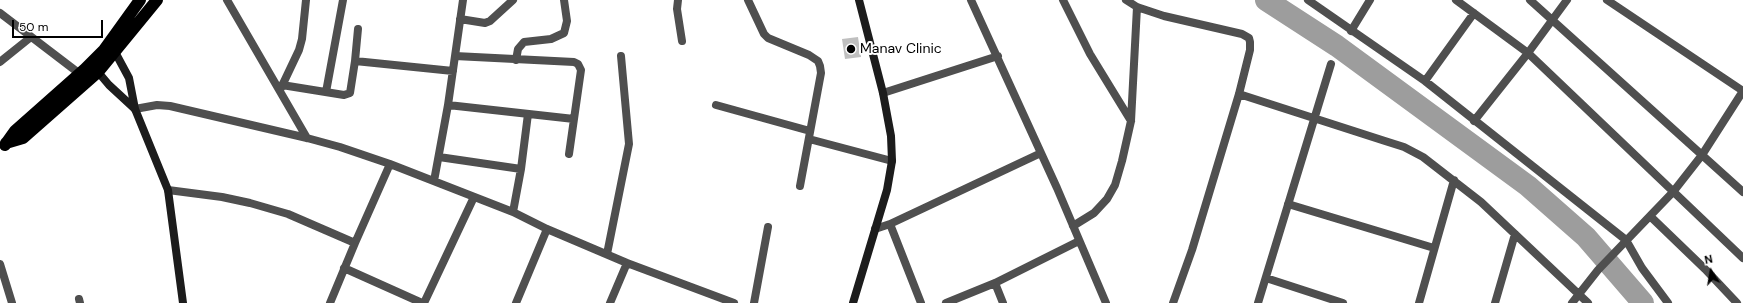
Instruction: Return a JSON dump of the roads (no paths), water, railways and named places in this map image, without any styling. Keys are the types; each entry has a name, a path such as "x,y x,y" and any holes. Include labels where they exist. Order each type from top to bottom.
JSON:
{"highway":[{"path":"3,146 23,138 98,72 140,0"},
{"path":"3,146 15,131 80,74 108,55 157,0"}],"street":[{"path":"227,0 281,88 307,138"},
{"path":"281,88 299,50 302,40 306,0"},
{"path":"326,92 343,0"},
{"path":"434,181 448,105 463,0"},
{"path":"460,19 485,23 490,21 513,0"},
{"path":"516,60 518,49 524,42 551,38 564,33 567,21 564,0"},
{"path":"678,0 677,9 682,41"},
{"path":"748,0 764,34 768,38 809,55 818,61 820,66 821,73 800,186"},
{"path":"853,303 887,190 892,162 891,136 883,93 859,0"},
{"path":"971,0 998,56 1106,303"},
{"path":"1064,0 1090,54 1132,121"},
{"path":"1126,0 1137,7 1164,16 1242,34 1247,36 1250,42 1250,50 1239,94 1192,250 1173,303"},
{"path":"1308,0 1426,81 1474,121 1522,156 1624,242 1668,303"},
{"path":"1352,31 1370,0"},
{"path":"1456,0 1528,53 1743,258"},
{"path":"1530,0 1743,192"},
{"path":"1474,121 1528,53 1567,0"},
{"path":"1572,303 1598,270 1673,192 1702,155 1742,95 1607,0"},
{"path":"1073,226 1094,213 1107,199 1115,184 1132,121 1137,7"},
{"path":"0,12 31,38 80,74"},
{"path":"1426,81 1474,12"},
{"path":"281,88 344,95 350,93 358,29"},
{"path":"0,62 31,38"},
{"path":"108,55 129,78 135,109 168,190 183,303"},
{"path":"455,56 574,62 578,64 581,70 569,154"},
{"path":"607,254 629,144 621,56"},
{"path":"883,93 998,56"},
{"path":"355,61 453,71"},
{"path":"1258,303 1331,64"},
{"path":"98,72 109,85 135,109"},
{"path":"1239,94 1404,148 1423,157 1454,180 1515,234 1588,303"},
{"path":"135,109 157,105 170,106 307,138 390,164 513,212 547,229 627,263 734,303"},
{"path":"448,105 574,119"},
{"path":"716,105 892,162"},
{"path":"513,212 521,169 528,114"},
{"path":"876,229 890,224 1041,153"},
{"path":"439,158 521,169"},
{"path":"330,303 390,164"},
{"path":"1419,303 1454,180"},
{"path":"168,190 222,196 250,203 288,214 355,243"},
{"path":"344,268 423,303 474,197"},
{"path":"1288,204 1434,248"},
{"path":"1650,216 1705,269 1737,303"},
{"path":"890,224 921,303"},
{"path":"754,303 768,227"},
{"path":"516,303 547,229"},
{"path":"1495,303 1515,234"},
{"path":"946,303 995,284 1079,241"},
{"path":"610,303 627,263"},
{"path":"0,264 12,303"},
{"path":"1266,278 1343,303"},
{"path":"995,284 1003,303"},
{"path":"709,303 713,295"}],"waterway":[{"path":"1266,0 1337,46 1528,186 1586,237 1643,303"}],"place":[{"name":"Manav Clinic","path":"851,49"}]}
